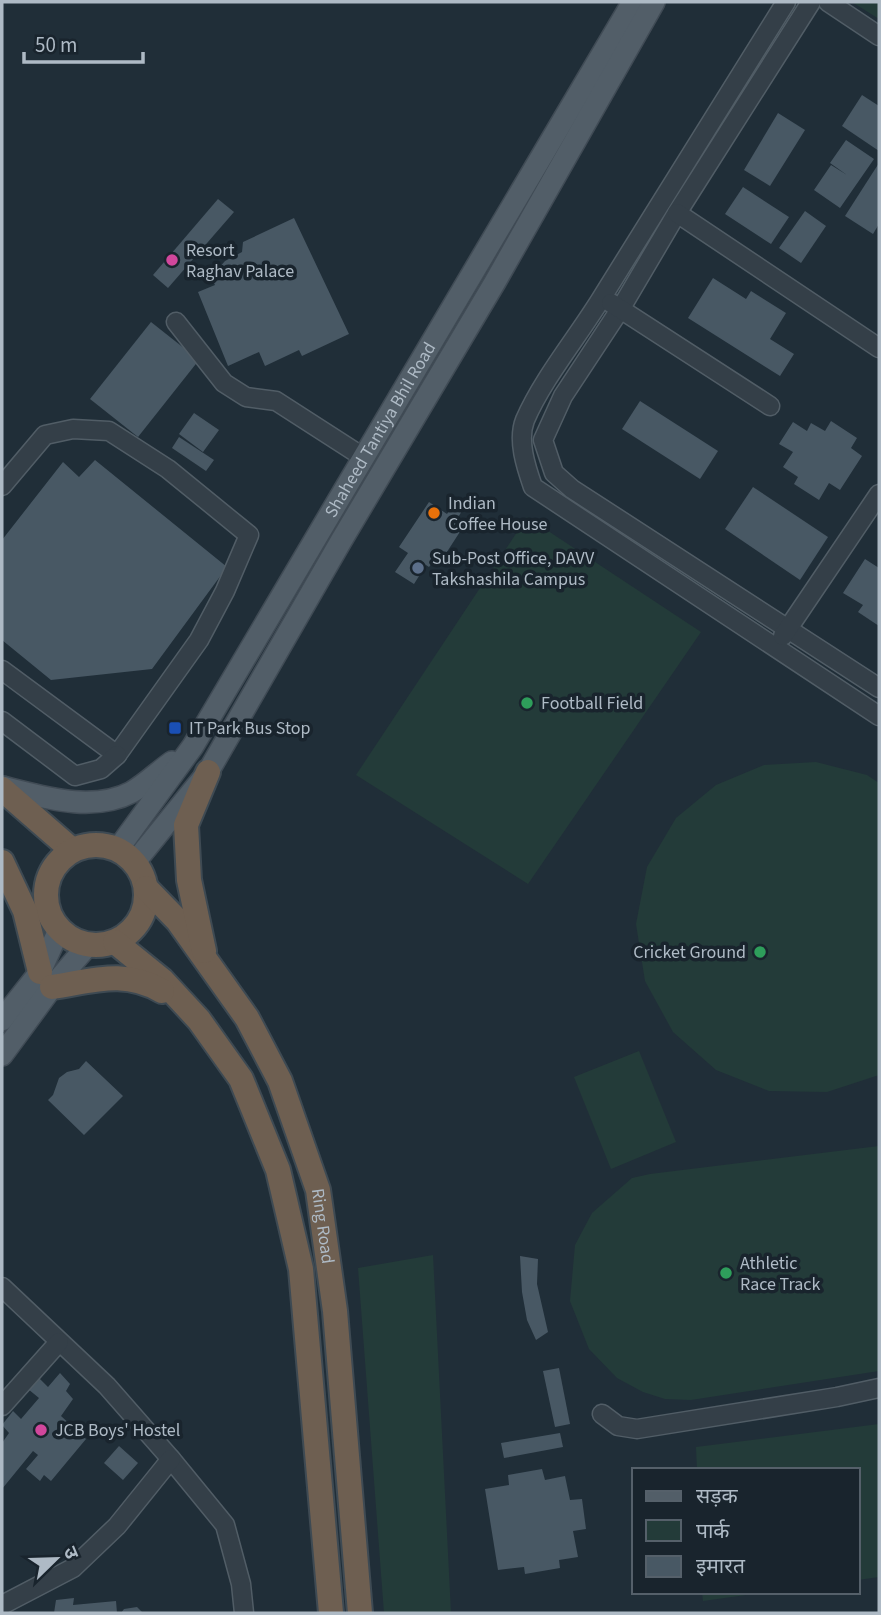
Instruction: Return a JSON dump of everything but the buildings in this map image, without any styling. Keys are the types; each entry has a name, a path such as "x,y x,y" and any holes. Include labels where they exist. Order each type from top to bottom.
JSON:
{"highway":[{"path":"206,961 189,880 186,825 208,772"},
{"path":"2,788 72,850"},
{"path":"95,844 127,856 146,888 147,899 140,920 134,930 115,942 102,946 75,941 59,930 49,913 46,894 53,868 72,850 95,844"},
{"path":"2,853 46,894"},
{"path":"2,862 25,911 46,979 122,977 145,981 163,992 191,1021 218,1058 278,1170"},
{"name":"Ring Road","path":"146,888 178,921 247,1018 281,1081 318,1190 335,1311 360,1613"},
{"name":"Ring Road","path":"115,942 162,980 199,1020 241,1079 278,1170 301,1269 331,1613"}],"main road":[{"name":"Shaheed Tantiya Bhil Road","path":"127,856 633,2"},
{"path":"127,856 208,772 495,282 654,2"},
{"path":"363,457 385,466"},
{"path":"2,788 52,800 96,802 131,792 192,746"},
{"path":"2,1055 46,979 59,930"},
{"path":"2,1020 88,945"}],"street":[{"path":"786,2 602,298 540,392 524,422 522,442 533,487 879,716"},
{"path":"811,2 677,213 621,308 563,396 543,440 554,473 572,489 879,688"},
{"path":"828,2 879,36"},
{"path":"677,213 879,348"},
{"path":"602,298 770,406"},
{"path":"176,322 224,383 246,397 276,401 363,457"},
{"path":"2,486 45,435 73,429 109,431 168,469 249,534 225,591 199,640 117,755 101,769 75,776 2,721"},
{"path":"776,646 879,494"},
{"path":"2,670 117,755"},
{"path":"2,1287 107,1386 172,1459 225,1525 241,1584 244,1613"},
{"path":"2,1406 59,1342"},
{"path":"602,1414 618,1426 637,1429 879,1388"},
{"path":"2,1605 73,1569 117,1526 172,1459"}],"green space":[{"path":"852,2 879,2 879,19"},
{"name":"Football Field","path":"527,517 701,632 528,884 356,775"},
{"name":"Cricket Ground","path":"816,762 867,775 879,783 879,1075 827,1092 769,1091 716,1070 673,1032 645,981 636,924 647,867 676,818 716,785 764,765"},
{"path":"639,1051 676,1142 611,1169 574,1077"},
{"name":"Athletic Race Track","path":"879,1146 879,1371 691,1400 665,1399 643,1392 617,1378 589,1349 570,1301 575,1245 592,1213 632,1178"},
{"path":"433,1255 451,1613 384,1613 358,1268"},
{"path":"879,1424 879,1577 860,1580 860,1468 697,1468 696,1447"},
{"path":"702,1594 753,1594 703,1601"}],"place":[{"name":"Resort Raghav Palace","path":"172,260"},
{"name":"Indian Coffee House","path":"434,513"},
{"name":"Sub-Post Office, DAVV Takshashila Campus","path":"418,568"},
{"name":"Football Field","path":"527,703"},
{"name":"IT Park Bus Stop","path":"175,728"},
{"name":"Cricket Ground","path":"760,952"},
{"name":"Athletic Race Track","path":"726,1273"},
{"name":"JCB Boys' Hostel","path":"41,1430"}]}
